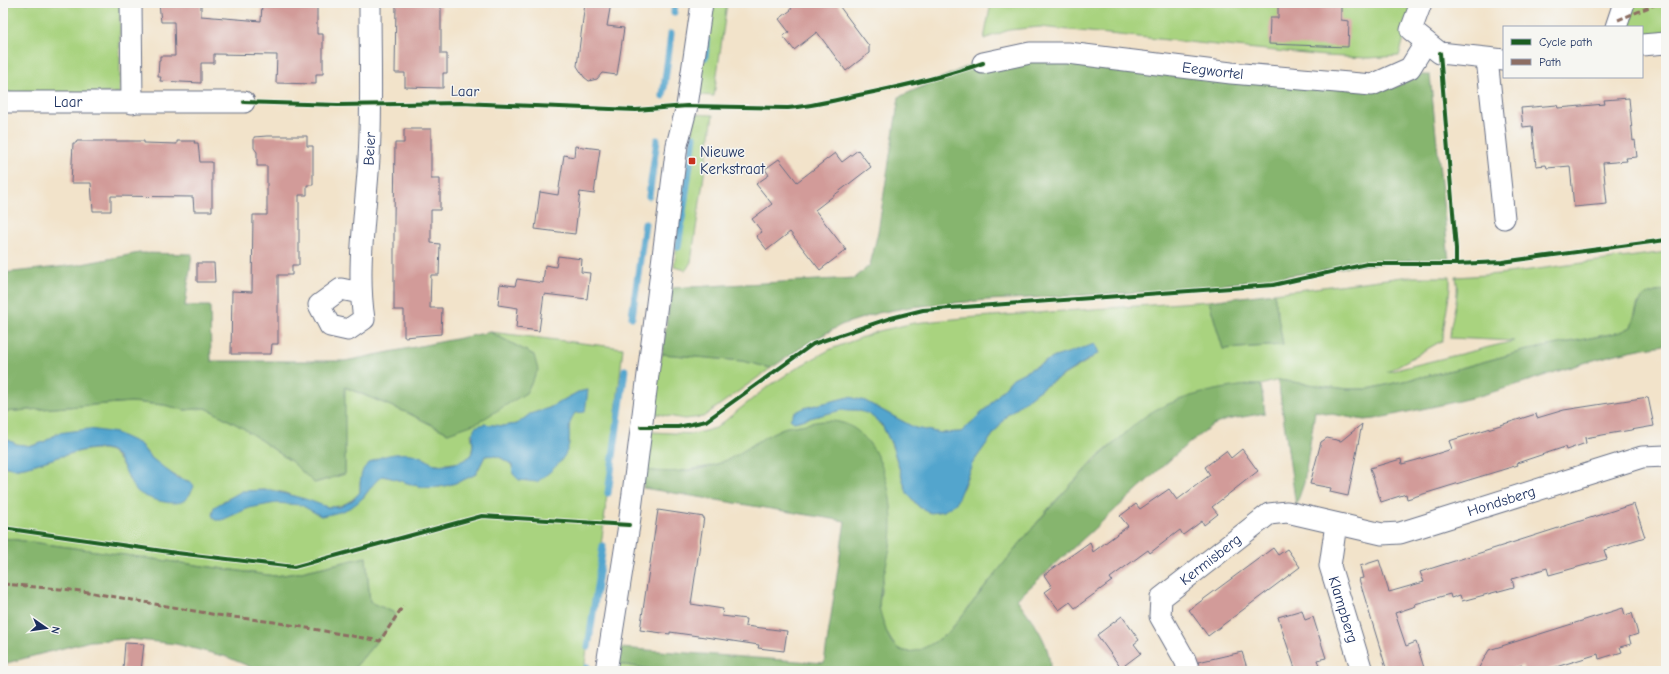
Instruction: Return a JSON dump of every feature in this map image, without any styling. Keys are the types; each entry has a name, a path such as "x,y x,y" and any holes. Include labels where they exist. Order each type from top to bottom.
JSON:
{"street":[{"path":"131,3 132,103"},
{"name":"Beier","path":"360,293 371,105 370,3"},
{"path":"606,671 630,525 677,145 687,106 702,3"},
{"path":"1421,3 1411,30 1440,53 1496,59 1504,218"},
{"path":"1616,26 1624,3"},
{"name":"Eegwortel","path":"983,63 1030,53 1068,52 1231,73 1372,85 1410,68 1426,42"},
{"path":"1643,45 1666,43"},
{"name":"Laar","path":"3,102 244,102"},
{"name":"Hondsberg","path":"1336,524 1382,534 1400,533 1642,457 1666,456"},
{"name":"Kermisberg","path":"1188,671 1185,660 1160,616 1161,598 1269,514 1287,512 1336,524"},
{"name":"Klampberg","path":"1336,524 1330,566 1362,671"}],"green space":[{"path":"3,3 120,3 120,93 3,93"},
{"path":"709,3 727,3 714,96 697,95"},
{"path":"991,3 1414,3 1399,56 1368,58 1325,56 1040,27 1009,30 984,39"},
{"path":"1630,3 1666,3 1666,37 1643,40 1643,26 1623,26"},
{"path":"1005,53 1358,90 1393,88 1421,75 1430,75 1449,261 1403,261 1361,265 1247,282 1167,291 988,300 910,307 878,313 841,325 807,344 771,368 742,361 662,354 672,288 855,278 870,265 878,232 899,97 977,62"},
{"path":"695,114 713,115 691,262 686,270 674,267"},
{"path":"1666,252 1666,291 1655,292 1638,303 1631,327 1621,332 1523,351 1461,368 1368,389 1347,389 1278,380 1261,385 1247,385 1156,410 1096,458 1048,509 948,633 930,646 919,651 909,653 903,652 897,648 888,635 884,627 879,606 882,587 800,425 781,429 735,457 711,466 669,473 645,470 651,432 693,434 716,428 766,388 800,366 831,349 879,331 914,323 964,318 1209,301 1223,349 1283,345 1274,293 1403,277 1450,277 1443,340 1387,372 1514,341 1450,338 1450,330 1457,292 1456,277 1500,274","holes":["1095,345 1091,359 1042,388 1007,415 972,464 963,488 944,511 931,512 918,506 909,495 891,444 883,428 872,416 857,410 849,409 825,413 794,422 804,408 849,397 865,401 915,428 941,433 961,432 986,409 1013,378 1055,357"]},
{"path":"139,253 192,254 185,306 210,306 211,361 345,361 490,332 534,355 538,370 526,393 477,423 448,433 410,414 345,387 345,474 314,483 292,462 243,428 206,408 185,410 164,405 131,402 3,412 3,273 77,265"},
{"path":"1666,291 1666,345 1595,360 1479,396 1375,419 1364,420 1315,411 1304,483 1296,506 1278,380 1347,389 1368,389 1461,368 1523,351 1621,332 1631,327 1640,301 1644,297 1648,294"},
{"path":"1274,293 1283,345 1223,349 1209,301"},
{"path":"490,332 623,348 603,530 584,671 352,671 394,620 395,613 370,602 366,557 297,573 275,576 3,538 3,466 18,468 68,454 94,449 105,450 113,453 124,468 191,482 162,468 150,457 140,444 58,433 44,442 31,446 16,444 3,437 3,412 131,402 164,405 185,410 206,408 243,428 292,462 315,483 345,474 344,387 410,414 448,433 526,393 534,355","holes":["588,390 569,421 569,444 513,474 512,465 505,460 496,456 485,456 476,474 440,487 433,488 413,485 382,476 375,481 364,497 321,516 299,504 269,503 240,511 222,520 223,501 251,491 270,490 283,492 328,507 338,506 349,502 360,492 360,482 420,456 436,465 462,462 471,455 473,444 471,434 484,424 503,426 517,424 530,414 549,408 578,392"]},
{"path":"662,354 742,361 771,368 703,417 684,419 653,413"},
{"path":"1261,385 1265,413 1226,420 1211,426 1183,448 1017,599 1039,631 1047,648 1050,667 1044,671 663,671 618,664 620,648 824,663 845,521 643,488 645,470 695,470 721,463 772,433 788,427 835,421 850,426 858,431 873,449 879,461 885,475 891,505 892,534 880,592 879,609 890,639 897,647 904,651 912,651 930,645 948,633 1050,507 1095,461 1142,419 1157,409 1190,396 1224,388"},
{"path":"3,538 275,576 297,573 366,557 370,602 395,613 394,620 352,671 260,671 227,657 176,644 129,639 90,641 3,664"},
{"path":"618,664 663,671 617,671"}],"water":[{"path":"1095,344 1099,353 1042,388 1007,415 972,464 956,503 944,511 931,513 919,507 907,493 892,445 882,425 869,414 857,410 842,410 794,422 790,419 794,413 804,408 849,397 865,401 915,428 941,433 961,432 986,409 1013,378 1055,357"},
{"path":"588,390 585,412 575,413 571,420 569,427 568,448 562,460 537,482 519,480 513,474 512,465 505,460 499,457 485,456 476,474 455,483 440,487 433,488 418,486 382,476 355,504 345,510 333,514 321,516 301,505 276,503 249,508 222,520 215,520 212,515 214,507 242,491 270,490 305,499 327,507 340,507 353,500 360,492 363,470 367,465 380,457 397,454 413,454 435,465 454,464 467,458 472,453 475,427 484,424 503,426 517,424 530,414 549,408 578,392"},
{"path":"89,429 116,433 140,444 149,456 177,478 191,482 194,486 191,493 185,500 179,503 159,501 141,494 134,487 117,456 113,452 105,449 94,449 67,454 18,468 3,466 3,437 16,444 32,446 44,442 58,433"}],"building":[{"path":"159,3 201,3 201,16 261,21 262,4 317,3 317,34 323,34 323,74 316,74 316,84 276,83 277,55 214,54 214,63 201,63 201,83 160,81 161,77 158,77 160,56 175,56 174,22 161,22"},
{"path":"396,3 432,3 432,6 441,6 441,54 447,54 447,73 443,73 443,88 405,87 405,73 395,73"},
{"path":"585,3 611,3 607,26 624,28 617,75 602,73 597,79 589,81 584,77 577,66"},
{"path":"792,3 837,3 869,46 869,53 846,71 817,32 794,50 783,36 789,32 779,19 791,10"},
{"path":"1278,3 1341,3 1341,20 1349,21 1348,47 1269,44 1270,18 1278,18"},
{"path":"1629,98 1633,141 1635,140 1637,157 1626,158 1627,161 1603,163 1607,204 1574,207 1570,166 1547,168 1546,165 1536,166 1532,126 1523,127 1521,108 1557,105 1558,108 1605,104 1604,100"},
{"path":"404,129 431,129 431,179 440,179 440,210 431,210 431,243 440,244 439,275 431,275 430,308 442,308 441,334 404,337 404,310 394,310 395,143 404,143"},
{"path":"307,136 307,146 313,146 313,185 307,185 307,195 299,195 299,265 292,265 292,275 278,275 278,344 272,344 271,354 231,354 232,291 252,292 253,215 267,215 267,166 257,166 257,152 254,148 254,137"},
{"path":"77,141 144,141 144,143 177,144 177,141 195,141 194,143 198,143 200,162 212,162 212,211 194,211 193,197 111,196 111,211 93,211 91,183 71,183 73,143 76,143"},
{"path":"575,146 600,149 594,194 580,192 575,234 535,229 540,192 558,195 564,155 574,157"},
{"path":"858,150 871,167 815,210 846,250 820,270 790,232 767,250 756,236 762,232 752,219 772,204 756,184 769,175 765,169 779,159 797,182 835,153 842,162"},
{"path":"558,256 582,259 581,272 590,273 587,299 544,294 539,331 516,328 518,308 498,305 500,284 515,286 517,279 543,283 545,265 556,267"},
{"path":"197,263 214,263 215,282 197,282"},
{"path":"1648,397 1654,426 1585,438 1586,443 1566,450 1565,447 1517,463 1518,465 1407,499 1406,494 1381,502 1370,468 1401,459 1402,464 1452,449 1449,441 1536,414 1537,418 1564,410"},
{"path":"1362,424 1348,496 1330,492 1331,488 1310,484 1321,442 1327,438 1341,441"},
{"path":"1242,449 1258,471 1212,507 1218,514 1204,525 1202,521 1183,535 1180,530 1150,553 1148,550 1110,578 1112,581 1075,608 1070,602 1059,610 1045,592 1052,587 1044,575 1090,542 1093,552 1128,526 1120,516 1136,504 1140,509 1169,489 1177,500 1210,475 1205,467 1226,451 1231,458"},
{"path":"1634,504 1645,537 1604,550 1607,559 1549,575 1547,568 1512,579 1514,587 1462,601 1460,595 1451,598 1450,594 1415,604 1416,606 1395,613 1406,646 1416,642 1425,671 1387,671 1359,579 1363,578 1360,566 1379,560 1389,592 1424,582 1420,572"},
{"path":"658,510 704,517 691,604 723,609 722,616 746,619 745,626 787,631 784,651 758,648 759,645 719,639 670,632 670,634 640,630"},
{"path":"1273,548 1278,555 1287,549 1300,567 1208,636 1189,610"},
{"path":"1623,608 1625,615 1632,613 1638,634 1629,637 1631,644 1620,647 1622,652 1599,659 1598,654 1543,671 1524,671 1522,665 1505,671 1477,671 1489,650"},
{"path":"1302,610 1305,620 1313,617 1326,658 1317,660 1321,671 1296,671 1278,617"},
{"path":"1122,616 1139,640 1134,644 1141,653 1121,668 1097,635"},
{"path":"125,643 144,644 141,671 123,669"},
{"path":"1242,652 1248,671 1201,671 1198,662"}],"waterway":[{"path":"674,12 675,3"},
{"path":"663,96 671,34"},
{"path":"705,57 707,41"},
{"path":"678,247 694,137"},
{"path":"649,196 657,140"},
{"path":"632,317 645,224"},
{"path":"608,493 625,370"},
{"path":"588,647 603,546"},
{"path":"586,671 587,667"}],"marked path":[{"path":"1618,20 1659,3"},
{"path":"3,584 82,591 217,615 274,622 380,641 403,606"}],"cycle path":[{"path":"1440,53 1456,264"},
{"path":"244,102 338,105 461,103 636,110 687,106 788,108 817,104 909,84 954,73 983,63"},
{"path":"641,427 678,427 706,421 813,344 891,318 923,310 1273,285 1367,264 1456,264 1502,262 1666,240"},
{"path":"3,528 177,553 294,567 482,516 629,525"}],"place":[{"name":"Nieuwe Kerkstraat","path":"692,161"}]}
